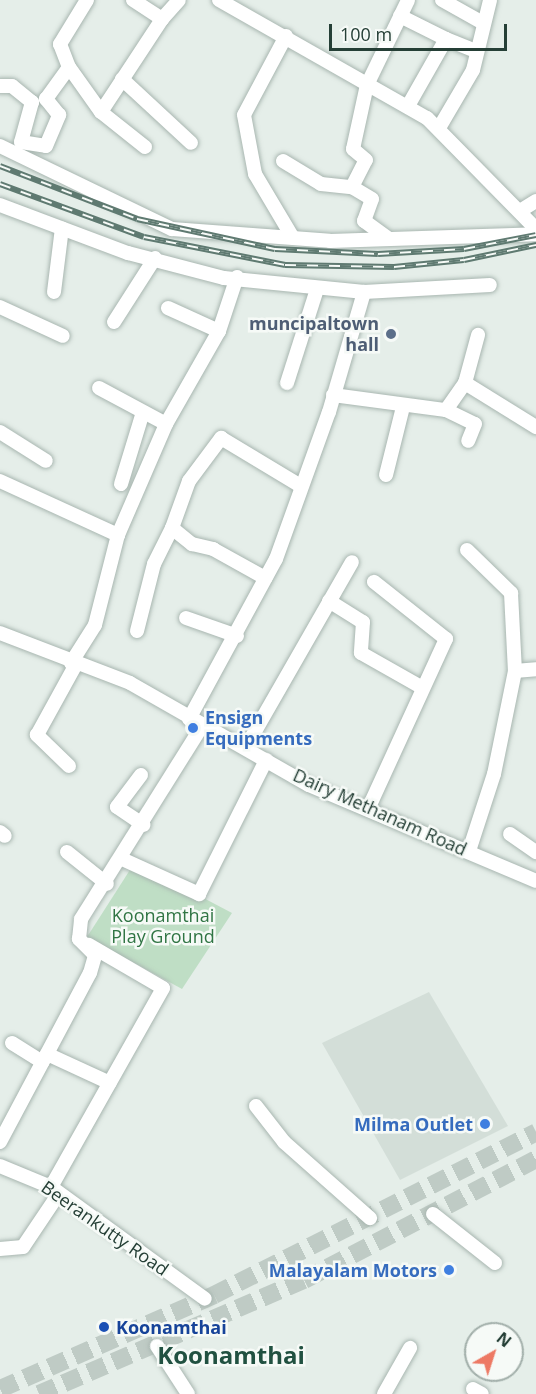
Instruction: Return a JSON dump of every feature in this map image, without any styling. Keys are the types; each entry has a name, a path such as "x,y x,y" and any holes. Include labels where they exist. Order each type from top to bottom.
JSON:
{"street":[{"path":"87,0 60,44 69,67 101,112 145,147"},
{"path":"133,0 162,19"},
{"path":"101,112 162,19 179,0"},
{"path":"219,0 286,36 368,85 408,105 439,128 520,211 536,232"},
{"path":"352,187 366,160 353,149 368,85 408,0"},
{"path":"442,0 483,23"},
{"path":"439,128 473,70 490,0"},
{"path":"400,16 476,51"},
{"path":"286,36 244,116 255,174 293,238"},
{"path":"408,105 446,39"},
{"path":"0,86 12,86 32,102 21,142 45,146 59,115 46,99 69,67"},
{"path":"122,80 191,142"},
{"path":"0,146 172,229 293,238 389,239 536,232"},
{"path":"283,161 321,184 352,187 372,199 364,221 389,239"},
{"path":"520,211 536,201"},
{"path":"0,205 118,250 237,277 317,289 364,292 490,285"},
{"path":"54,292 62,228"},
{"path":"114,322 154,258"},
{"path":"69,766 37,735 95,625 118,535 166,424 219,331 237,277"},
{"path":"287,383 317,289"},
{"path":"189,719 237,636 266,578 333,395 364,292"},
{"path":"0,307 63,336"},
{"path":"168,308 219,331"},
{"path":"446,410 465,383 478,335"},
{"path":"465,383 536,427"},
{"path":"99,388 166,424"},
{"path":"333,395 403,407 446,410 475,424 468,441"},
{"path":"386,475 403,407"},
{"path":"121,484 143,412"},
{"path":"0,432 46,461"},
{"path":"137,631 154,564 172,528 189,481 221,438 301,486"},
{"path":"0,481 118,535"},
{"path":"172,528 192,544 213,549 266,578"},
{"path":"468,550 511,593 515,671 494,774 469,851"},
{"path":"246,747 352,562"},
{"path":"369,807 421,687 446,639 374,582"},
{"path":"329,601 363,622 362,653 421,687"},
{"path":"186,618 237,636"},
{"name":"Dairy Methanam Road","path":"0,633 73,664 130,683 201,728 246,747 309,785 369,807 536,881"},
{"path":"515,671 536,669"},
{"path":"79,939 81,919 107,884 201,728"},
{"path":"122,859 199,894 266,760"},
{"path":"141,775 117,807 144,825"},
{"path":"510,834 536,852"},
{"path":"67,852 107,884"},
{"path":"0,1142 95,955 79,939"},
{"path":"0,1249 23,1247 163,988 79,939"},
{"path":"12,1043 110,1083"},
{"path":"256,1106 284,1142 370,1218"},
{"name":"Beerankutty Road","path":"0,1166 55,1191 205,1299"},
{"path":"433,1214 495,1263"},
{"path":"157,1346 188,1394"},
{"path":"384,1394 410,1348"}],"shaded area":[{"path":"429,992 508,1126 400,1180 322,1043"}],"green space":[{"name":"Koonamthai Play Ground","path":"135,862 232,913 182,989 87,937"}],"tunnel":[{"path":"0,1389 214,1295 536,1132"},
{"path":"39,1394 304,1280 536,1159"}],"railway":[{"path":"0,166 137,219 275,249 378,254 464,249 536,235"},
{"path":"0,184 144,237 285,265 394,267 464,260 536,245"}],"place":[{"name":"muncipaltown hall","path":"391,334"},
{"name":"Ensign Equipments","path":"193,728"},
{"name":"Milma Outlet","path":"485,1124"},
{"name":"Malayalam Motors","path":"449,1270"},
{"name":"Koonamthai","path":"104,1327"}],"district":[{"name":"Koonamthai","path":"231,1355"}]}
